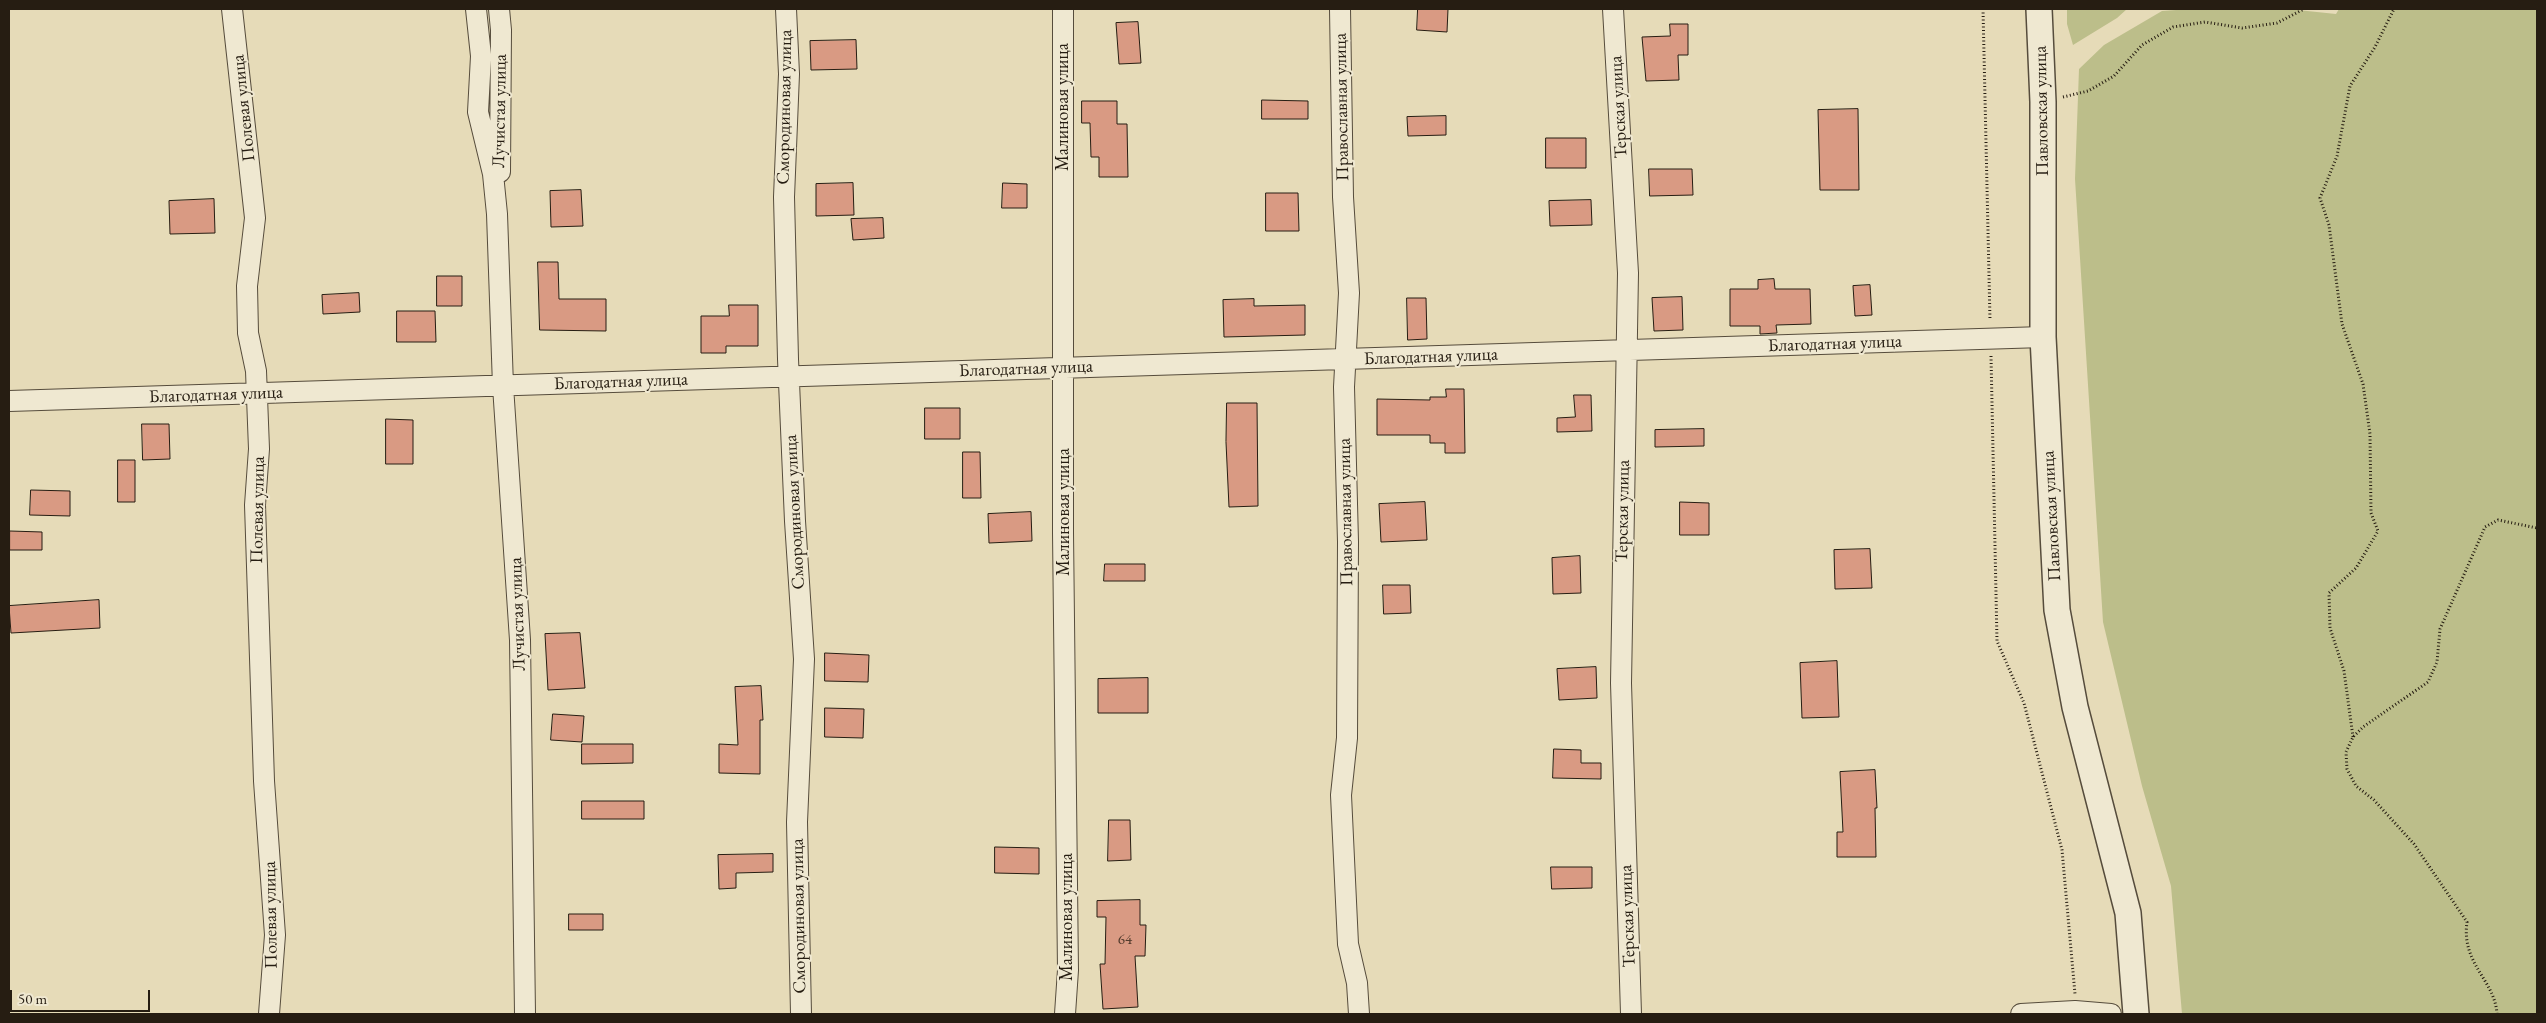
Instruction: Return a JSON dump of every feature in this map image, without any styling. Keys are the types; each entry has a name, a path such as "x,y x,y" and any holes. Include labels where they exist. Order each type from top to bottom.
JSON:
{"street":[{"name":"Полевая улица","path":"232,9 255,218 247,286 248,334 256,371 257,394 259,449 255,505 264,781 275,935 270,1014"},
{"name":"Лучистая улица","path":"476,9 481,56 478,112 492,174 497,214"},
{"name":"Лучистая улица","path":"499,9 500,152 497,214 503,386 520,640 525,1014"},
{"name":"Смородиновая улица","path":"786,9 789,74 784,197 795,522 804,659 796,822 801,1014"},
{"name":"Малиновая улица","path":"1063,9 1063,368 1068,970 1065,1014"},
{"name":"Православная улица","path":"1340,9 1343,197 1349,293 1345,359 1347,728 1341,795 1348,944 1357,983 1359,1014"},
{"name":"Терская улица","path":"1613,9 1628,273 1621,683 1631,1014"},
{"name":"Павловская улица","path":"2039,9 2043,102 2043,337 2057,610 2075,707 2128,913 2136,1014"},
{"name":"Благодатная улица","path":"9,401 2043,337"},
{"path":"2022,1014 2075,1011 2111,1014"}],"path":[{"path":"1983,9 1997,641 2024,703 2062,850 2075,971 2075,1011"},
{"path":"2043,102 2088,91 2114,76 2142,46 2172,28 2206,22 2242,28 2277,24 2304,9"},
{"path":"2353,737 2344,670 2330,628 2329,593 2356,568 2378,531 2370,513 2370,434 2363,384 2342,324 2329,225 2320,198 2337,156 2350,86 2375,47 2394,9"},
{"path":"2497,1014 2496,1004 2470,956 2465,935 2467,922 2414,844 2374,800 2356,786 2347,769 2346,752 2353,737 2362,727 2428,682 2437,662 2440,629 2485,527 2498,520 2537,528"}],"green space":[{"path":"2067,9 2127,9 2117,18 2073,45 2067,24"},
{"path":"2190,9 2288,9 2336,14 2339,9 2537,9 2537,1014 2182,1014 2171,886 2142,786 2103,622 2075,179 2079,69 2104,45 2162,11"}],"building":[{"path":"1418,9 1448,9 1447,32 1417,30"},
{"path":"1138,22 1141,63 1119,64 1116,23"},
{"path":"1670,24 1688,24 1688,55 1678,55 1679,80 1646,81 1642,37 1670,36"},
{"path":"856,40 857,69 811,70 810,41"},
{"path":"1262,100 1308,101 1308,119 1262,119"},
{"path":"1082,101 1117,101 1117,124 1127,124 1128,177 1099,177 1099,157 1091,157 1090,123 1082,123"},
{"path":"1858,109 1859,190 1820,190 1818,110"},
{"path":"1446,116 1446,135 1408,136 1407,117"},
{"path":"1546,138 1586,138 1586,168 1546,168"},
{"path":"1649,169 1692,169 1693,195 1650,196"},
{"path":"853,183 854,215 816,216 816,184"},
{"path":"1003,183 1027,184 1027,208 1002,208"},
{"path":"581,190 583,226 551,227 550,191"},
{"path":"1266,193 1298,193 1299,231 1266,231"},
{"path":"214,199 215,233 170,234 169,201"},
{"path":"1591,200 1592,225 1550,226 1549,201"},
{"path":"883,218 884,238 853,240 851,219"},
{"path":"538,262 558,262 559,299 606,299 606,331 540,330"},
{"path":"437,276 462,276 462,306 437,306"},
{"path":"1774,279 1775,289 1810,289 1811,324 1776,325 1777,333 1760,334 1760,326 1730,326 1730,289 1758,289 1758,280"},
{"path":"1870,285 1872,315 1855,316 1853,286"},
{"path":"359,293 360,312 323,314 322,295"},
{"path":"1682,297 1683,330 1654,331 1652,298"},
{"path":"1407,298 1426,298 1427,339 1408,340"},
{"path":"1254,299 1254,306 1305,305 1305,335 1224,337 1223,300"},
{"path":"729,305 758,305 758,346 726,346 726,353 701,353 701,316 729,316"},
{"path":"397,311 435,311 436,342 397,342"},
{"path":"1446,389 1464,389 1465,453 1445,453 1445,443 1430,443 1430,435 1377,435 1377,399 1430,400 1430,397 1446,397"},
{"path":"1574,395 1591,395 1592,431 1557,432 1557,418 1575,417"},
{"path":"1227,403 1257,403 1258,506 1229,507 1226,442"},
{"path":"925,408 960,408 960,439 925,439"},
{"path":"386,419 413,420 413,464 386,464"},
{"path":"142,424 169,424 170,459 143,460"},
{"path":"1704,429 1704,446 1655,447 1655,430"},
{"path":"963,452 980,452 981,498 963,498"},
{"path":"118,460 135,460 135,502 118,502"},
{"path":"31,490 70,491 70,516 30,515"},
{"path":"1425,502 1427,540 1381,542 1379,504"},
{"path":"1680,502 1709,503 1709,535 1680,535"},
{"path":"1031,512 1032,541 989,543 988,514"},
{"path":"10,531 42,532 42,550 10,550"},
{"path":"1870,549 1872,588 1835,589 1834,550"},
{"path":"1580,556 1581,593 1553,594 1552,558"},
{"path":"1105,564 1145,564 1145,581 1104,581"},
{"path":"1383,585 1410,585 1411,613 1384,614"},
{"path":"99,600 100,628 11,633 9,606"},
{"path":"580,633 585,688 548,690 545,634"},
{"path":"825,653 869,655 868,682 825,681"},
{"path":"1837,661 1839,717 1802,718 1800,663"},
{"path":"1596,667 1597,698 1559,700 1557,669"},
{"path":"1148,678 1148,713 1098,713 1098,679"},
{"path":"761,686 763,720 760,720 760,774 719,773 719,744 738,745 735,687"},
{"path":"825,708 864,709 863,738 825,737"},
{"path":"553,714 584,716 582,742 551,740"},
{"path":"582,744 633,744 633,763 582,764"},
{"path":"1554,749 1581,750 1581,763 1601,763 1601,779 1553,778"},
{"path":"1875,770 1877,808 1875,808 1876,857 1837,857 1837,832 1843,832 1840,772"},
{"path":"582,801 644,801 644,819 582,819"},
{"path":"1109,820 1130,820 1131,860 1108,861"},
{"path":"995,847 1039,848 1039,874 995,873"},
{"path":"773,854 773,872 736,873 736,888 719,889 718,855"},
{"path":"1551,867 1592,867 1592,888 1552,889"},
{"path":"1140,900 1140,925 1146,925 1145,956 1135,956 1138,1007 1103,1009 1100,964 1105,964 1106,917 1097,917 1097,901"},
{"path":"569,914 603,914 603,930 569,930"}]}
